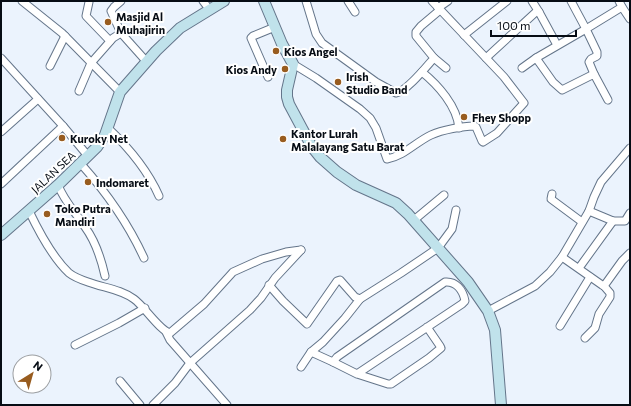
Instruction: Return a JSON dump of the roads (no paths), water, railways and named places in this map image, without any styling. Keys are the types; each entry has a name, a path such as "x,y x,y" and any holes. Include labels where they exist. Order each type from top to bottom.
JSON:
{"street":[{"path":"22,1 65,36 120,92"},
{"path":"121,1 112,11 121,33 146,61"},
{"name":"JALAN SEA","path":"1,235 81,164 102,141 120,92 165,41 206,5 224,1"},
{"path":"264,1 274,27 293,64 316,78 360,109 370,118 376,128 387,159 413,147 432,135 459,128 474,126 483,142 497,133 524,105 504,76 432,1"},
{"path":"306,1 316,34 322,42 380,85 392,92 400,92 422,72 434,58"},
{"path":"348,1 355,12"},
{"path":"446,68 434,58 416,36 416,32 448,1"},
{"path":"464,35 507,1"},
{"path":"532,1 557,45"},
{"path":"571,1 598,52 597,56 589,62 608,100"},
{"path":"89,2 86,16 110,41"},
{"path":"522,68 586,28 620,4 630,19"},
{"path":"486,58 536,12 539,12"},
{"path":"268,77 251,38 274,27"},
{"path":"79,91 91,63 110,41 121,33"},
{"path":"50,66 65,36"},
{"path":"1,58 63,126 88,156"},
{"path":"536,58 553,82 559,89 562,90 594,74"},
{"path":"293,64 287,90 287,97 289,104 312,147 320,157 337,172 356,185 396,203 414,220 470,284 488,312 495,330 502,405"},
{"path":"422,72 444,95 457,116 459,128"},
{"path":"1,132 38,99"},
{"path":"1,184 63,126"},
{"path":"108,128 145,171 159,196"},
{"path":"488,312 535,286 550,272 562,257 589,211 601,182 630,148"},
{"path":"81,164 94,178 120,215 144,258"},
{"path":"58,185 69,204 85,226 100,253 105,276"},
{"path":"552,194 551,199 555,203 582,222"},
{"path":"414,220 444,195"},
{"path":"301,367 311,352 323,342 360,299 402,273 438,248 452,229 456,210"},
{"path":"29,211 55,256 70,273 86,281 123,292 145,308 166,332 170,340 227,405"},
{"path":"589,211 613,221 625,221 630,213"},
{"path":"578,268 613,221"},
{"path":"153,405 175,383 190,363 250,310 261,298 269,285 302,250 286,252 262,259 233,272 226,278 209,299 189,317 170,333 166,332"},
{"path":"604,286 622,261 630,253"},
{"path":"562,257 604,286 610,293 610,297 599,314 595,328 585,338"},
{"path":"560,326 590,277"},
{"path":"269,285 307,324 337,281 340,280 355,297 360,299"},
{"path":"333,362 337,357 445,282 450,282 460,289 465,301 462,304 357,374"},
{"path":"460,289 470,284"},
{"path":"75,345 119,324 145,308"},
{"path":"311,352 357,374 388,384 394,382 429,358 440,348 427,327"},
{"path":"120,381 140,405"}],"place":[{"name":"Masjid Al Muhajirin","path":"108,22"},
{"name":"Kios Angel","path":"276,51"},
{"name":"Kios Andy","path":"285,69"},
{"name":"Irish Studio Band","path":"338,82"},
{"name":"Fhey Shopp","path":"464,117"},
{"name":"Kuroky Net","path":"62,138"},
{"name":"Kantor Lurah Malalayang Satu Barat","path":"283,139"},
{"name":"Indomaret","path":"88,182"},
{"name":"Toko Putra Mandiri","path":"47,214"}]}
